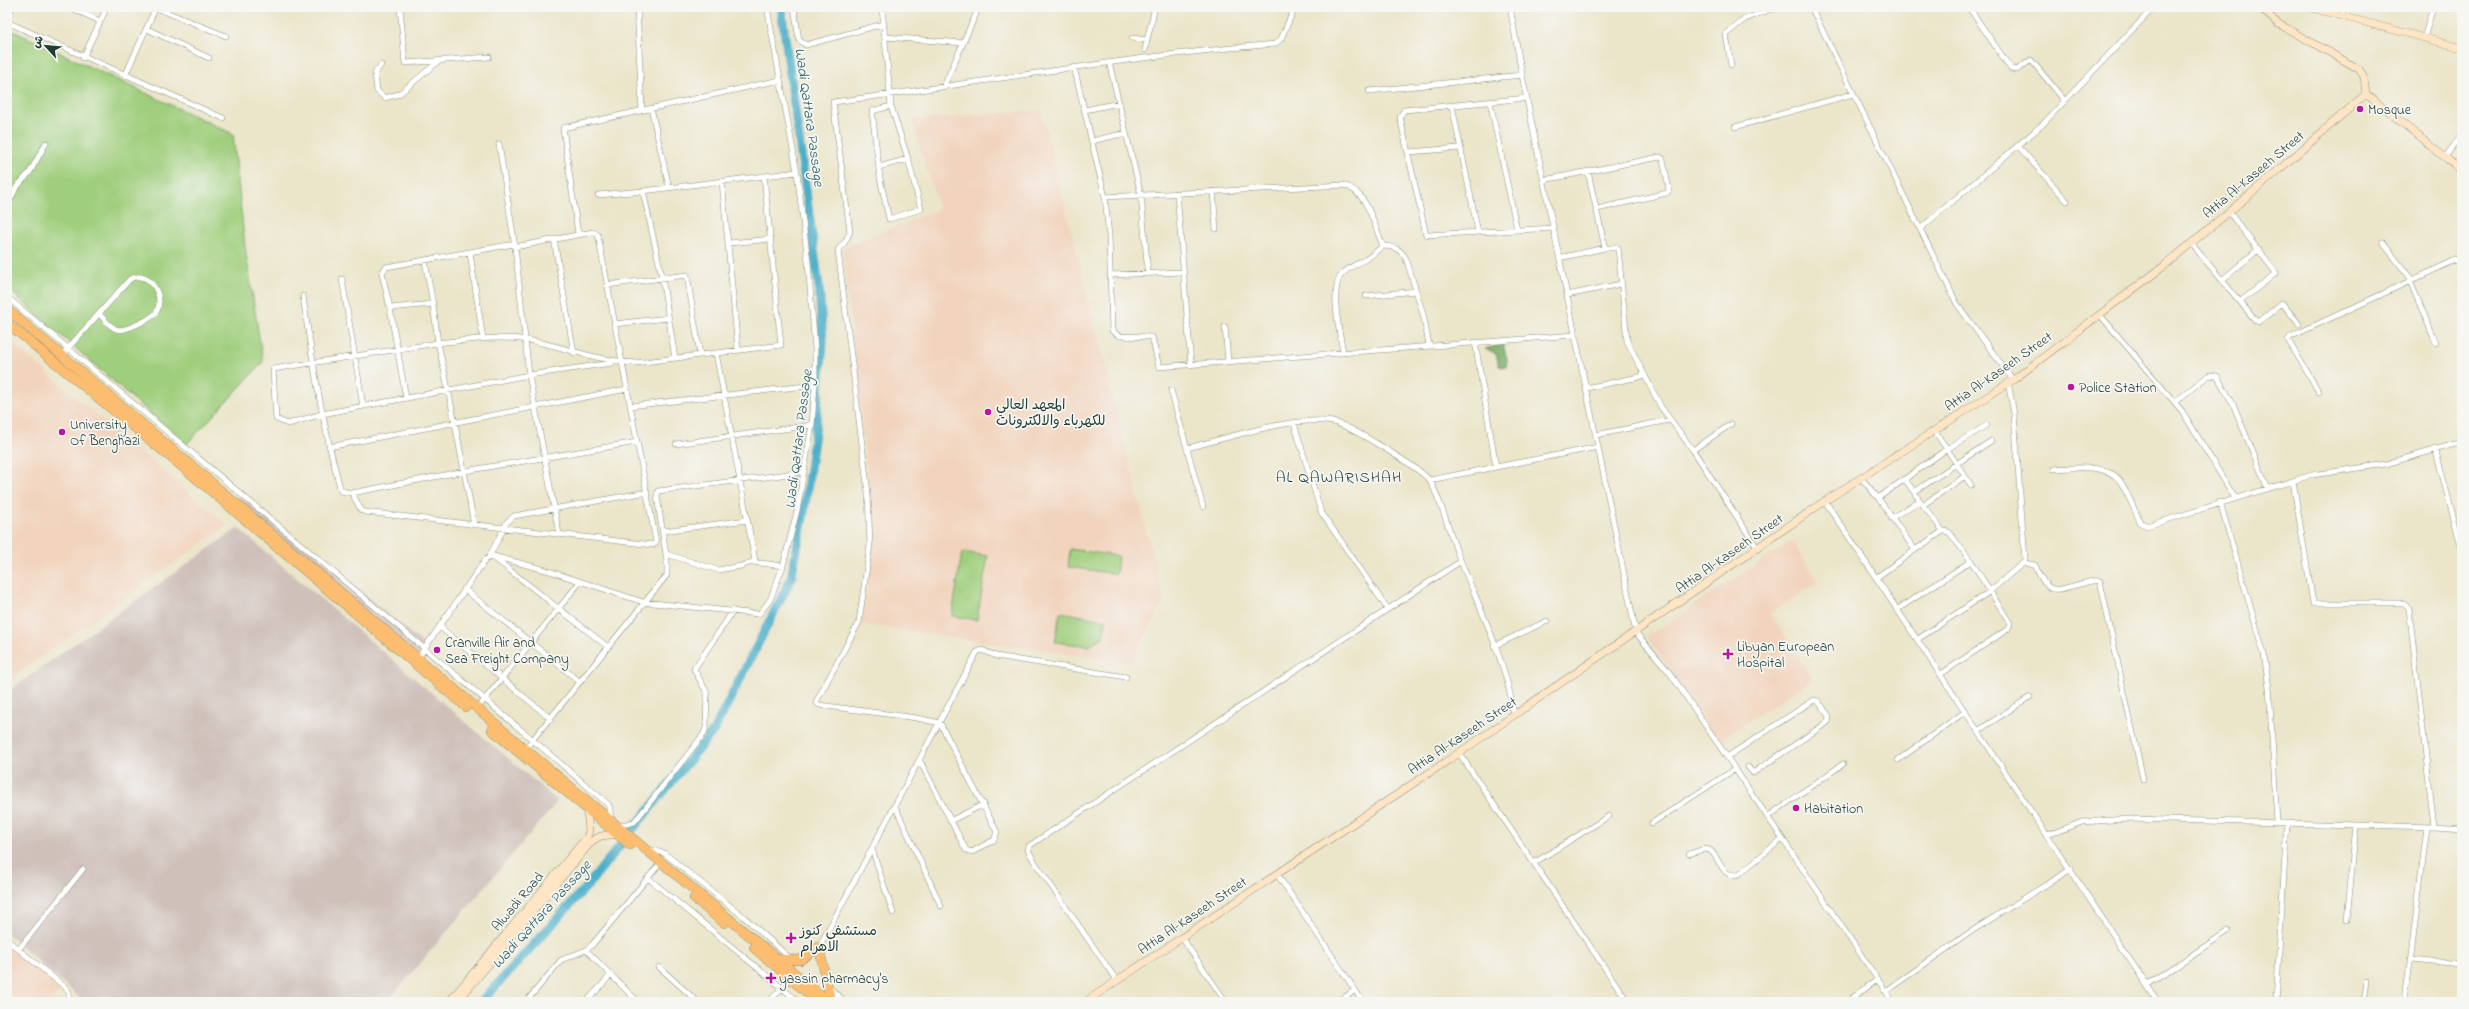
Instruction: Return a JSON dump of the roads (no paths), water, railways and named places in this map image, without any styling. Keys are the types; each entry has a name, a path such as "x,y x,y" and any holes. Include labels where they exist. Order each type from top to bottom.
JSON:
{"highway":[{"path":"7,309 525,749 588,806 616,827 658,867 818,1002"},
{"path":"7,323 197,479 588,806 708,901 776,959 830,1002"},
{"path":"776,959 793,961 800,960 820,947 829,986 830,1002"}],"street":[{"path":"7,18 12,7"},
{"path":"69,7 100,21"},
{"path":"84,58 107,7"},
{"path":"125,76 156,7 226,36"},
{"path":"400,7 405,63 490,58"},
{"path":"638,7 642,110"},
{"path":"491,557 646,602 760,614 770,600 783,566 804,472 812,425 815,385 815,349 809,278 797,172 767,7"},
{"path":"794,7 799,40 806,45 883,24"},
{"path":"882,7 891,106 908,159 921,209 889,219 879,167 872,111 891,106"},
{"path":"944,86 979,7"},
{"path":"1146,50 1155,7"},
{"path":"920,761 965,849 972,852 994,840 997,834 984,804 940,723 917,718 819,705 816,702 859,622 870,545 869,500 838,250 846,242 850,232 833,102 1192,51 1275,44 1281,39 1295,7"},
{"path":"1510,7 1522,75 1636,633 1670,673 1894,1002"},
{"path":"1731,65 1726,34 1745,19 1777,7"},
{"path":"1811,7 1957,304 2011,381 2025,559 2023,563 1989,592 1918,639"},
{"path":"1920,229 2018,146 2064,101 2154,7"},
{"path":"2260,7 2277,23 2359,69 2364,77 2366,94 2462,172"},
{"path":"2308,7 2321,9 2462,48"},
{"path":"2342,16 2344,7"},
{"path":"2424,38 2433,7"},
{"path":"1970,10 2011,69 2017,70 2031,60 2064,101"},
{"path":"7,22 84,58 223,118"},
{"path":"147,29 209,58"},
{"path":"885,37 963,43"},
{"path":"1132,38 1147,40"},
{"path":"381,65 375,73 377,92 385,98 399,94 439,61"},
{"path":"1109,62 1141,195 1148,274"},
{"path":"1074,67 1105,197 1112,330 1115,334 1152,337 1159,367 1429,345 1575,335"},
{"path":"1369,91 1522,75"},
{"path":"578,234 563,128 780,80"},
{"path":"1735,127 1853,94"},
{"name":"Attia Al-Kaseeh Street","path":"1084,1002 1094,999 1117,981 1459,753 1636,633 1826,501 2011,381 2191,243 2366,94"},
{"path":"1527,98 1402,112 1400,117 1425,234 1554,228"},
{"path":"1490,102 1517,230"},
{"path":"1085,110 1119,103"},
{"path":"1452,106 1478,232"},
{"path":"651,108 669,187"},
{"path":"1092,141 1126,133"},
{"path":"2445,157 2462,135"},
{"path":"7,207 16,188 30,172 46,143"},
{"path":"499,144 527,340 529,375 559,534"},
{"path":"2018,146 2067,201"},
{"path":"1408,152 1460,148"},
{"path":"1544,180 1660,157 1665,162 1669,190 1667,193 1597,209"},
{"path":"879,167 908,159"},
{"path":"598,195 797,172"},
{"path":"1588,172 1605,248"},
{"path":"621,362 529,375 322,414 288,424 276,419 273,369 312,362 483,339 527,340 602,360 636,363 780,345 764,176"},
{"path":"722,181 738,350"},
{"path":"1105,197 1348,186 1364,200 1382,246"},
{"path":"643,191 662,277 676,358"},
{"path":"1213,191 1216,228"},
{"path":"1177,193 1182,272 1191,364"},
{"path":"2229,212 2276,271 2276,275 2240,302"},
{"path":"352,493 361,510 365,512 655,544 647,492 598,235 593,232 383,269 382,272 406,398"},
{"path":"554,239 574,353"},
{"path":"729,243 771,239"},
{"path":"2191,243 2240,302 2259,322 2282,303 2299,324"},
{"path":"2384,244 2411,281 2436,343"},
{"path":"1343,352 1336,296 1338,282 1341,275 1349,268 1366,259 1382,246 1391,246 1403,253 1416,291 1429,345"},
{"path":"1559,258 1605,248 1614,247 1619,250 1627,341 1644,376 1669,420 1693,450 1758,548"},
{"path":"2222,280 2259,249"},
{"path":"470,253 483,339"},
{"path":"2319,392 2288,340 2290,337 2462,257"},
{"path":"425,261 433,304 438,344 456,422 474,525"},
{"path":"1110,275 1182,272"},
{"path":"607,285 683,274 688,278 700,355"},
{"path":"61,356 69,349 99,314 132,278 142,277 147,279 158,294 159,305 154,315 124,331 115,330 99,314"},
{"path":"342,279 363,406"},
{"path":"1567,295 1621,284"},
{"path":"1366,296 1416,291"},
{"path":"303,296 312,362 322,414 341,491 352,493 465,471 637,442"},
{"path":"7,297 533,740 610,808 616,827"},
{"path":"390,308 433,304"},
{"path":"2100,314 2175,402 2235,498"},
{"path":"614,324 668,318"},
{"path":"1225,327 1228,362"},
{"path":"1474,342 1496,467"},
{"path":"716,353 755,558 753,562"},
{"path":"2175,402 2209,375 2217,376 2233,404 2268,488"},
{"path":"1586,388 1644,376"},
{"path":"630,406 815,385"},
{"path":"329,447 627,389"},
{"path":"1171,390 1203,507"},
{"path":"1187,448 1294,423 1318,420 1342,424 1381,446 1430,480 1494,646 1510,692 1514,715"},
{"path":"1596,435 1669,420"},
{"path":"1294,423 1321,512 1387,608"},
{"path":"1693,450 1732,424"},
{"path":"676,444 812,425"},
{"path":"1878,498 1947,449 1986,425"},
{"path":"1934,430 1971,485"},
{"path":"1914,492 1991,441"},
{"path":"2054,469 2108,472 2119,480 2140,522 2147,526 2220,502 2312,475 2386,464 2435,448 2462,442"},
{"path":"1430,480 1598,447"},
{"path":"2435,448 2461,546"},
{"path":"525,749 667,575 666,554 658,491 804,472"},
{"path":"1891,518 1922,503 1965,476"},
{"path":"1862,479 1878,498 1915,550"},
{"path":"1905,479 1943,531"},
{"path":"2293,481 2314,603 2404,603 2409,608 2434,827"},
{"path":"418,658 464,589 491,557 504,528 514,516 647,492"},
{"path":"1826,501 2158,1002"},
{"path":"2220,502 2264,654 2269,687 2277,823"},
{"path":"663,532 747,520"},
{"path":"1877,576 1943,531 1949,532 1970,561 2010,623 2008,629 1941,674"},
{"path":"666,554 718,570 753,562 783,566"},
{"path":"308,565 315,557"},
{"path":"491,557 560,608 608,647"},
{"path":"1117,981 1034,861 1028,850 1029,846 1387,608 1461,561"},
{"path":"1898,609 1970,561"},
{"path":"2023,563 2035,565 2042,582 2048,588 2066,588 2097,580 2101,582 2143,779"},
{"path":"477,709 580,582"},
{"path":"464,589 532,642 579,682"},
{"path":"596,795 588,806 589,839 601,836 616,827 634,822 703,735 706,728 707,693 694,669 733,611"},
{"path":"1494,646 1547,621"},
{"path":"440,627 551,719"},
{"path":"820,947 979,650 996,656 1062,668 1126,677"},
{"path":"1979,730 2030,697"},
{"path":"1727,757 1814,700 1818,701 1829,716 1828,722 1753,773 1748,767"},
{"path":"1898,760 1966,711"},
{"path":"1459,753 1628,1002"},
{"path":"1767,816 1843,764"},
{"path":"1652,823 1735,769"},
{"path":"950,821 984,804"},
{"path":"896,806 941,906"},
{"path":"1534,863 1609,816"},
{"path":"2048,835 2082,822 2103,819 2427,826 2462,829"},
{"path":"2276,1002 2287,823"},
{"path":"2346,920 2356,825"},
{"path":"2405,1002 2427,826"},
{"name":"Alwadi Road","path":"457,1002 466,987 589,839"},
{"path":"1689,854 1704,849 1710,850 1726,873 1733,876 1740,874 1782,839"},
{"path":"642,848 664,853 714,893 793,961"},
{"path":"872,849 893,913"},
{"path":"526,1002 561,960 586,950 658,867"},
{"path":"19,949 83,869"},
{"path":"1886,991 1972,931 2070,869"},
{"path":"1277,874 1363,1002"},
{"path":"648,878 799,1002"},
{"path":"708,901 714,893"},
{"path":"2147,985 2228,931"},
{"path":"1182,938 1226,1002"},
{"path":"7,940 65,987 69,992 69,1002"},
{"path":"586,950 638,1002"},
{"path":"2411,959 2462,964"},
{"path":"660,966 698,1002"},
{"path":"586,1002 611,975"},
{"path":"769,1002 790,979"},
{"path":"1848,1002 1878,979"},
{"path":"2364,1002 2367,981"},
{"path":"829,986 845,1002"},
{"name":"Alwadi Road","path":"449,1002 466,987"},
{"path":"1338,1002 1355,990"},
{"path":"2460,1002 2462,990"}],"waterway":[{"name":"Wadi Qattara Passage","path":"633,829 714,730 791,579 804,512 815,432 823,342 819,287 781,7"},
{"name":"Wadi Qattara Passage","path":"481,1002 588,885 622,843"}],"place":[{"name":"Mosque","path":"2360,109"},
{"name":"Police Station","path":"2071,387"},
{"name":"المعهد العالي للكهرباء والالكترونات","path":"988,412"},
{"name":"University Of Benghazi","path":"62,432"},
{"name":"Cranville Air and Sea Freight Company","path":"437,650"},
{"name":"Libyan European Hospital","path":"1728,654"},
{"name":"Habitation","path":"1796,808"},
{"name":"مستشفى كنوز الاهرام","path":"791,938"},
{"name":"yassin pharmacy’s","path":"771,978"}],"district":[{"name":"AL QAWARISHAH","path":"1339,476"}]}
